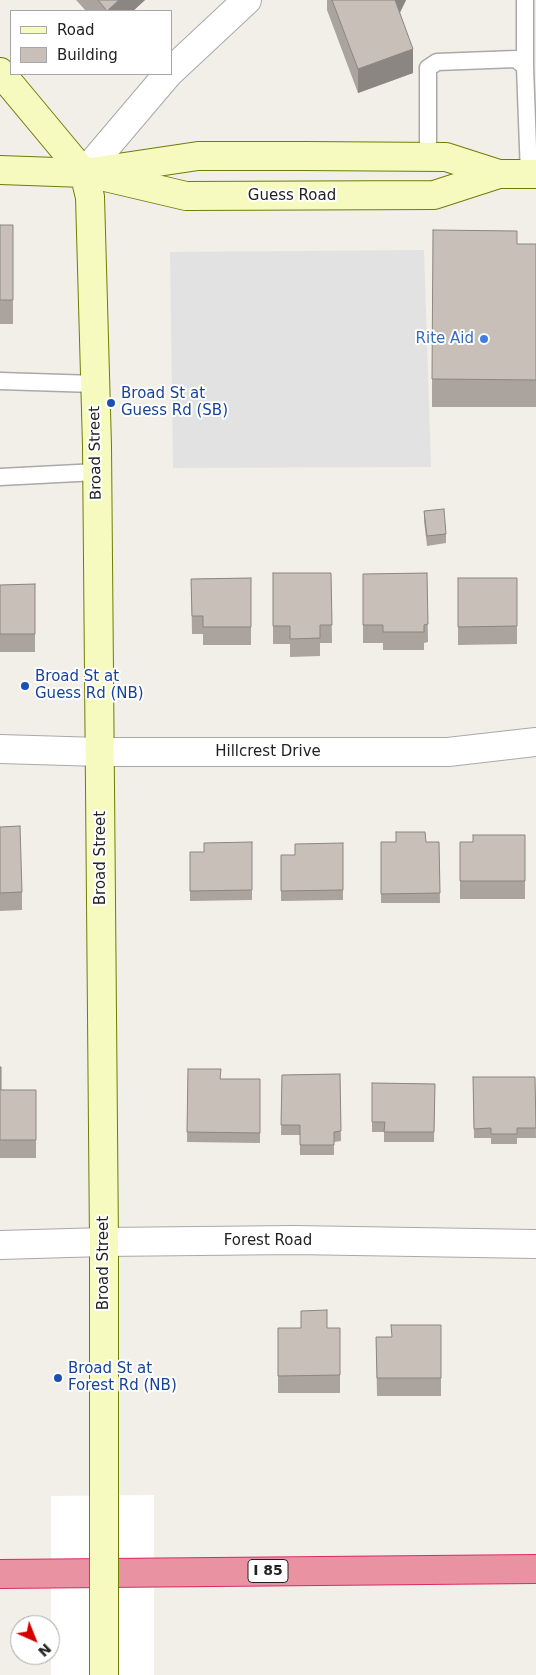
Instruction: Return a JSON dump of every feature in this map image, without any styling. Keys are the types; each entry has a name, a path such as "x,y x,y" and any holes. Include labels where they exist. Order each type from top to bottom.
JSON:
{"highway":[{"name":"I 85","path":"0,1574 536,1569"}],"main road":[{"name":"Broad Street","path":"0,72 84,173 90,197 92,226 100,752 104,1242 104,1675"},
{"name":"Guess Road","path":"0,170 84,173 198,156 446,157 499,174 532,174"},
{"name":"Guess Road","path":"84,173 186,196 434,195 499,174"}],"street":[{"path":"172,70 247,0"},
{"path":"84,173 167,75"},
{"name":"Hillcrest Drive","path":"0,749 100,752 448,752 536,742"},
{"name":"Forest Road","path":"0,1245 294,1240 536,1244"}],"lane":[{"path":"525,0 525,67 532,174"},
{"path":"428,157 428,68 437,62 516,58 525,67"},
{"path":"0,381 95,384"},
{"path":"0,477 97,472"}],"shaded area":[{"path":"424,250 431,467 173,468 170,252"}],"pier":[{"path":"154,1495 154,1675 51,1675 51,1665 60,1665 60,1615 51,1615 51,1496"}],"building":[{"path":"98,0 119,0 108,10"},
{"path":"332,0 395,0 413,49 358,69"},
{"path":"0,225 13,225 13,300 0,300"},
{"name":"Rite Aid","path":"433,230 517,231 517,244 536,244 536,380 432,379"},
{"path":"444,509 446,534 427,536 424,511"},
{"path":"273,573 331,573 332,625 320,625 320,638 290,639 290,626 273,626"},
{"path":"427,573 428,624 424,625 424,632 383,632 383,625 363,625 363,574"},
{"path":"251,578 251,627 203,627 203,616 192,616 191,579"},
{"path":"458,578 517,578 517,626 458,627"},
{"path":"35,584 35,634 0,634 0,585"},
{"path":"20,826 22,892 0,893 0,827"},
{"path":"396,832 425,832 426,842 439,842 440,893 381,894 381,842 396,842"},
{"path":"473,835 525,835 525,881 460,881 460,842 473,842"},
{"path":"252,842 252,890 190,891 190,852 204,852 204,843"},
{"path":"343,843 343,890 281,891 281,855 295,855 295,844"},
{"path":"0,1067 1,1090 36,1090 36,1140 0,1140"},
{"path":"188,1069 221,1069 220,1079 260,1079 260,1133 187,1132"},
{"path":"340,1074 341,1131 334,1132 334,1145 300,1145 300,1125 281,1125 282,1075"},
{"path":"473,1077 535,1077 536,1128 517,1128 517,1134 491,1134 491,1128 474,1129"},
{"path":"372,1083 435,1084 434,1132 384,1132 385,1122 372,1122"},
{"path":"327,1310 327,1328 340,1328 340,1375 278,1376 278,1328 301,1328 301,1311"},
{"path":"391,1325 441,1325 441,1378 377,1378 376,1337 392,1337"}],"place":[{"name":"Rite Aid","path":"484,339"},
{"name":"Broad St at Guess Rd (SB)","path":"111,403"},
{"name":"Broad St at Guess Rd (NB)","path":"25,686"},
{"name":"Broad St at Forest Rd (NB)","path":"58,1378"}]}
